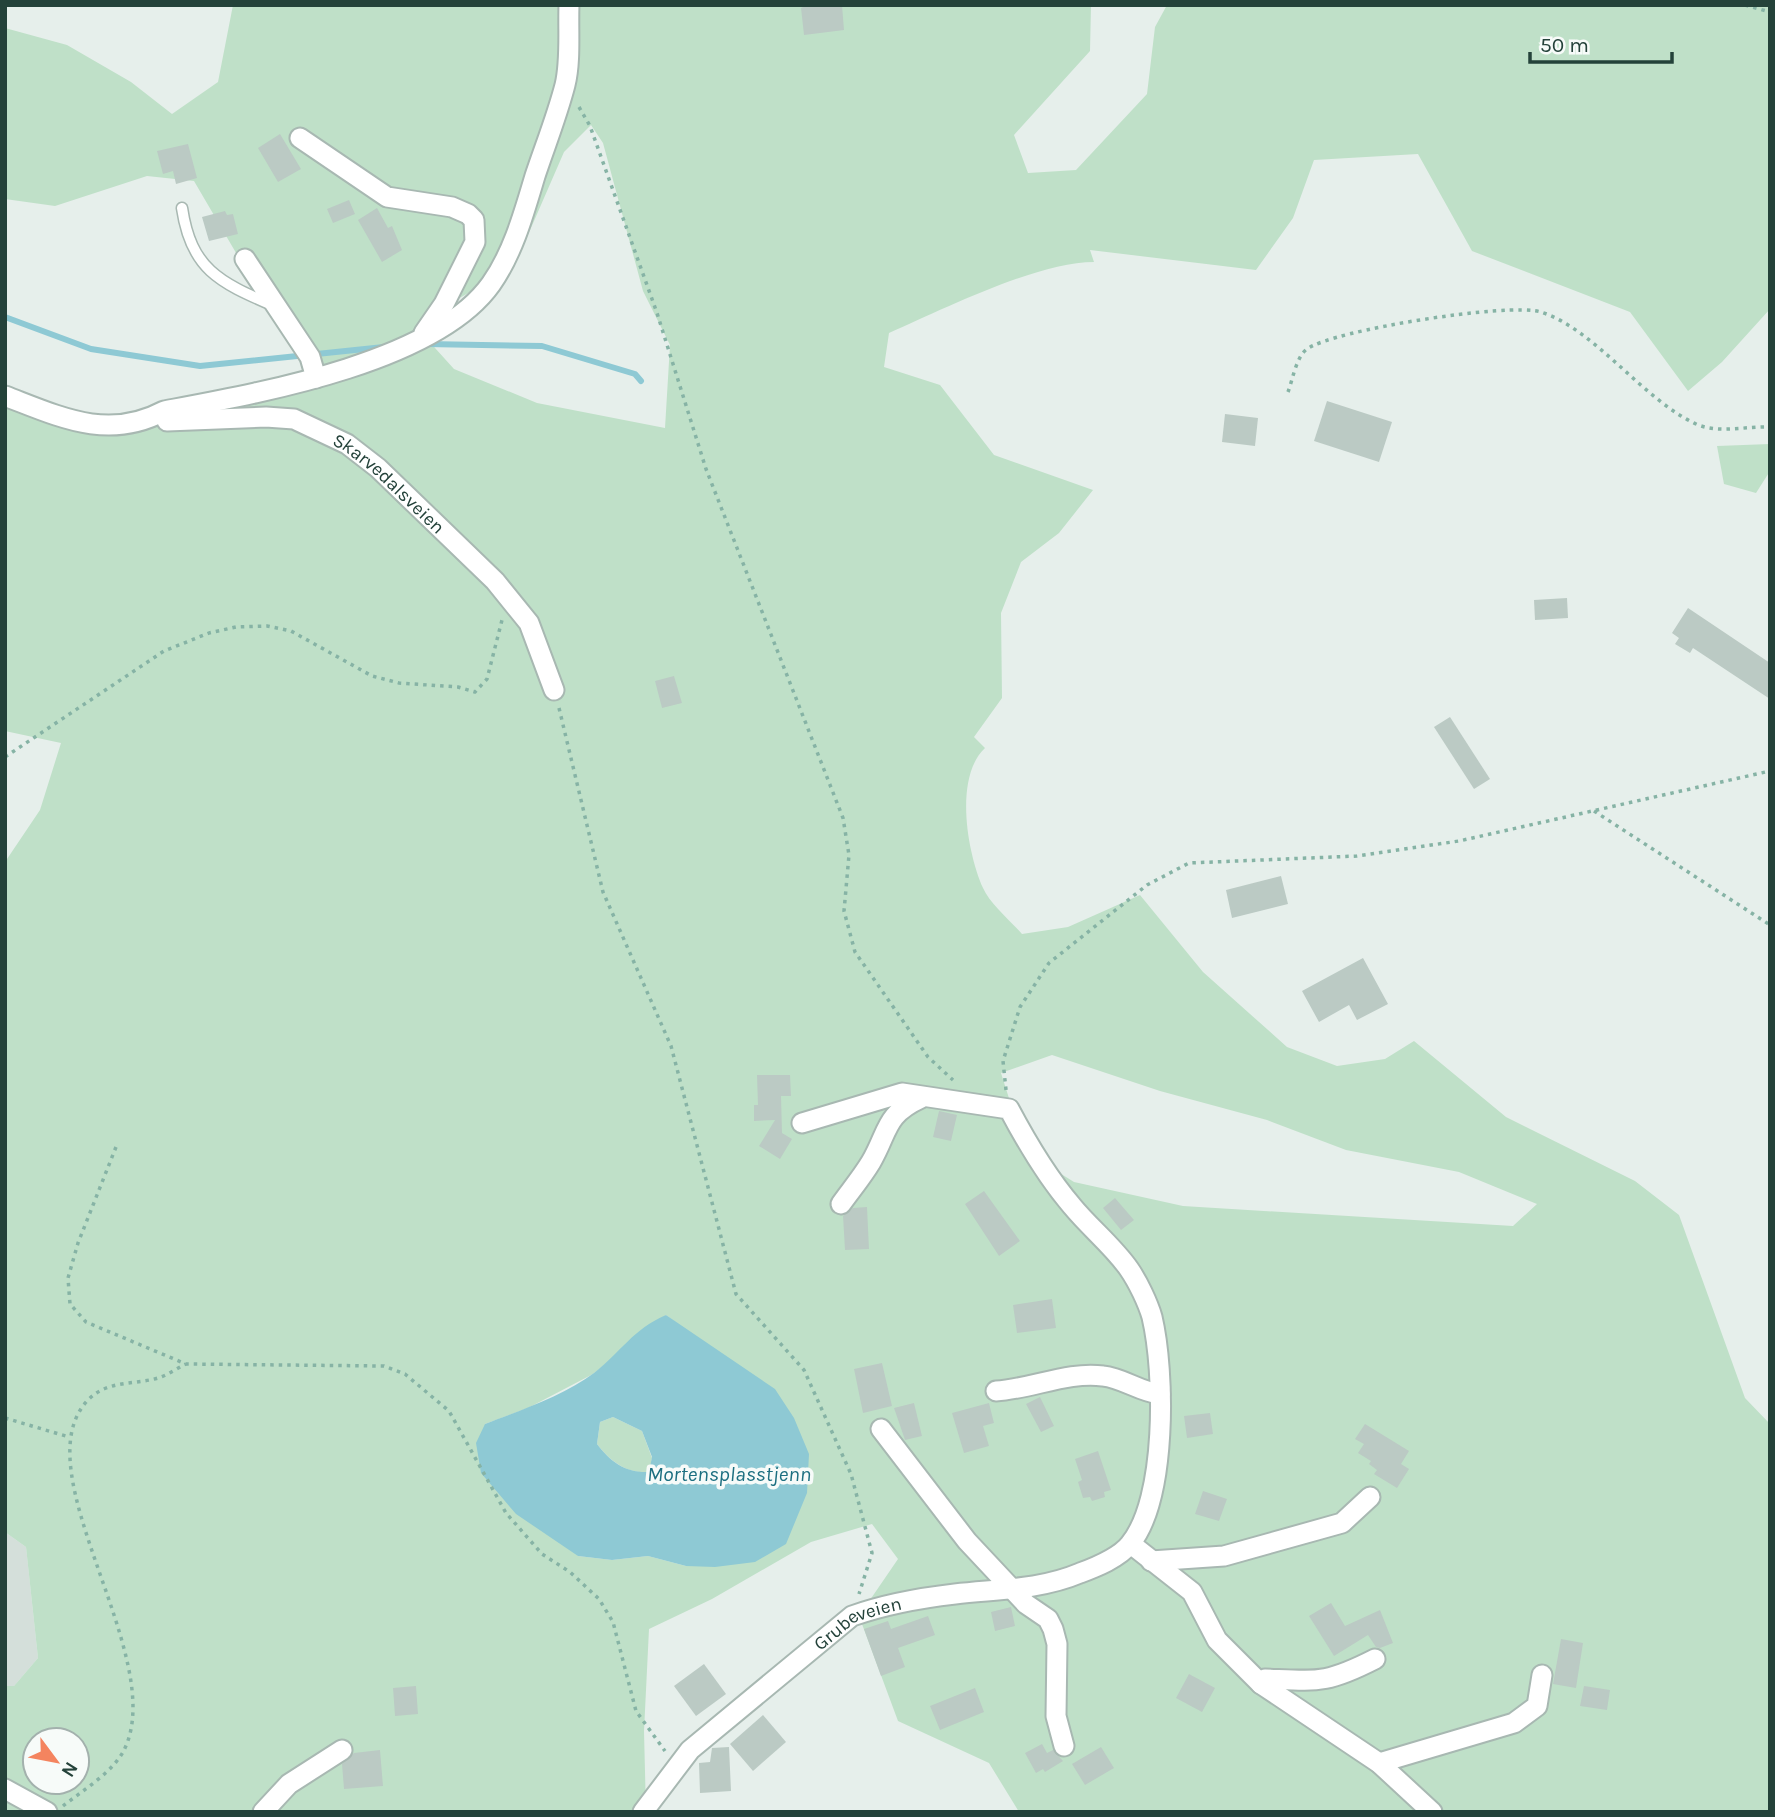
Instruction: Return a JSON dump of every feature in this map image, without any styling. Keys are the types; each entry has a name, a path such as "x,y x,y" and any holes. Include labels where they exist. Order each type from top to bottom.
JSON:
{"street":[{"name":"Skarvedalsveien","path":"141,423 164,411 316,378 371,360 422,337 458,316 490,286 508,256 566,82 569,5"},
{"path":"300,138 387,197 452,207 474,220 475,242 444,304 422,337"},
{"path":"245,259 310,357 316,378"},
{"name":"Skarvedalsveien","path":"5,396 57,416 110,428 141,423 266,416 294,419 347,444 378,468 495,581 529,623 554,690"},
{"path":"802,1123 902,1093 1009,1109 1030,1148 1071,1205 1129,1269 1151,1315 1160,1394 1156,1476 1146,1517 1131,1544 1192,1592 1217,1640 1261,1684 1379,1763 1432,1812"},
{"path":"841,1204 871,1162 889,1119 900,1108 925,1097"},
{"path":"996,1391 1023,1389 1080,1376 1102,1375 1160,1394"},
{"path":"881,1429 967,1541 1012,1591 1048,1619 1054,1629 1056,1716 1064,1745"},
{"path":"1151,1561 1224,1556 1342,1523 1363,1507 1370,1497"},
{"name":"Grubeveien","path":"643,1812 690,1750 852,1616 885,1605 956,1594 1012,1591 1079,1574 1121,1553 1131,1544"},
{"path":"1261,1684 1265,1679 1320,1681 1338,1678 1374,1659"},
{"path":"1379,1763 1514,1723 1537,1706 1542,1675"},
{"path":"263,1812 289,1784 342,1750"},
{"path":"5,1789 47,1812"}],"lane":[{"path":"182,208 190,244 204,267 217,278 279,308"}],"path":[{"path":"1745,5 1770,12"},
{"path":"566,82 590,126 657,313 706,469 843,818 849,855 845,911 855,952 928,1057 977,1104"},
{"path":"1288,392 1301,355 1326,340 1454,314 1521,309 1541,312 1564,324 1657,400 1697,425 1716,428 1770,427"},
{"path":"5,757 164,651 209,633 236,627 267,626 291,631 372,676 399,683 458,687 475,692 487,678 496,632 503,617 515,605"},
{"path":"554,690 603,892 671,1046 736,1294 804,1370 851,1474 872,1553 852,1616"},
{"path":"1009,1109 1003,1061 1020,1007 1049,964 1147,885 1189,863 1357,856 1459,841 1770,771"},
{"path":"1594,811 1770,925"},
{"path":"116,1147 68,1278 70,1304 86,1322 186,1364 384,1366 405,1374 449,1411 506,1513 542,1554 570,1572 599,1599 613,1622 636,1711 677,1767"},
{"path":"56,1812 100,1777 125,1748 133,1707 126,1653 86,1535 69,1458 69,1437 88,1400 110,1385 159,1378 186,1364"},
{"path":"5,1418 69,1437"}],"shaded area":[{"path":"5,1532 26,1547 38,1658 14,1686 5,1686"}],"green space":[{"path":"233,5 1091,5 1090,51 1014,135 1028,173 1076,170 1147,94 1155,27 1167,5 1770,5 1770,309 1722,362 1688,391 1630,312 1472,251 1418,154 1314,160 1293,218 1256,270 1090,250 1094,262 1071,264 1019,278 889,333 884,367 940,385 994,455 1093,490 1059,533 1021,562 1001,613 1002,698 974,737 985,748 975,761 969,777 966,815 977,873 986,894 1001,912 1022,934 1068,927 1140,895 1203,972 1287,1047 1337,1066 1385,1059 1414,1041 1506,1117 1635,1181 1679,1215 1745,1398 1770,1424 1770,1812 1019,1812 989,1763 898,1721 859,1616 898,1559 872,1524 811,1542 712,1599 649,1629 644,1731 646,1812 5,1812 5,1686 14,1686 38,1658 26,1547 5,1532 5,862 40,810 61,743 5,731 5,400 102,422 308,376 194,181 147,176 55,206 5,199 5,28 67,45 131,82 172,114 218,82","holes":["591,125 603,143 643,291 670,345 665,428 537,403 454,369 426,338 456,300 502,274 524,244 564,152","1052,1055 1160,1091 1267,1120 1346,1150 1459,1172 1537,1204 1513,1226 1183,1206 1074,1182 1026,1152 1001,1073","666,1315 691,1334 686,1566 648,1556 612,1560 578,1556 485,1424 528,1408 593,1374"]},
{"path":"1770,444 1770,471 1756,493 1724,484 1717,446"},
{"path":"613,1417 642,1431 652,1458 649,1473 633,1471 620,1465 597,1444 600,1422"}],"water":[{"name":"Mortensplasstjenn","path":"666,1315 775,1389 794,1418 809,1454 807,1493 786,1544 755,1562 715,1567 686,1566 648,1556 612,1560 578,1556 516,1514 481,1473 476,1443 485,1424 541,1402 582,1381","holes":["613,1417 642,1431 652,1457 649,1472 633,1471 619,1465 597,1444 600,1422"]}],"building":[{"path":"808,5 842,5 844,30 804,35 801,8"},
{"path":"280,134 301,169 278,182 258,148"},
{"path":"188,144 197,178 176,184 173,171 163,174 157,151"},
{"path":"349,200 355,214 333,223 327,209"},
{"path":"377,208 388,228 392,226 402,250 382,262 358,220"},
{"path":"225,211 227,215 233,214 238,234 209,241 202,217"},
{"path":"1327,401 1392,422 1379,462 1314,441"},
{"path":"1225,414 1258,418 1255,446 1222,442"},
{"path":"1567,598 1568,618 1535,620 1534,600"},
{"path":"1688,608 1770,663 1770,699 1693,648 1690,653 1675,644 1679,638 1672,633"},
{"path":"674,676 682,703 662,708 655,681"},
{"path":"1450,717 1490,779 1474,789 1434,727"},
{"path":"1281,876 1288,904 1232,918 1226,890"},
{"path":"1363,958 1388,1004 1357,1020 1349,1005 1319,1022 1302,991"},
{"path":"757,1075 790,1075 791,1096 781,1096 782,1133 792,1139 780,1159 759,1146 775,1120 754,1121 754,1105 758,1105"},
{"path":"939,1111 957,1115 951,1141 933,1137"},
{"path":"984,1191 1020,1241 999,1256 965,1204"},
{"path":"1115,1198 1134,1220 1121,1230 1103,1208"},
{"path":"867,1207 869,1249 845,1250 843,1216 853,1208"},
{"path":"1052,1299 1056,1328 1017,1333 1013,1305"},
{"path":"882,1363 892,1406 863,1413 854,1369"},
{"path":"1040,1397 1054,1426 1041,1432 1026,1404"},
{"path":"914,1403 922,1436 905,1440 894,1408"},
{"path":"989,1403 994,1423 983,1426 989,1446 964,1453 952,1413"},
{"path":"1210,1413 1213,1434 1187,1438 1184,1416"},
{"path":"1365,1424 1409,1451 1401,1464 1409,1469 1397,1488 1374,1474 1377,1470 1369,1464 1371,1461 1358,1453 1364,1444 1355,1439"},
{"path":"1098,1451 1111,1490 1104,1492 1105,1497 1092,1501 1090,1497 1083,1498 1078,1482 1082,1480 1075,1459"},
{"path":"1203,1491 1227,1499 1219,1521 1195,1514"},
{"path":"1331,1603 1345,1626 1380,1610 1393,1643 1376,1647 1368,1635 1334,1656 1309,1616"},
{"path":"1011,1607 1015,1626 995,1631 991,1612"},
{"path":"928,1616 935,1635 898,1648 905,1667 881,1676 864,1629 888,1621 891,1629"},
{"path":"1561,1639 1583,1643 1576,1688 1553,1684"},
{"path":"704,1664 726,1694 696,1716 674,1686"},
{"path":"1189,1674 1215,1688 1202,1712 1176,1698"},
{"path":"416,1686 418,1714 395,1716 393,1688"},
{"path":"1584,1686 1610,1690 1607,1710 1580,1706"},
{"path":"975,1688 984,1712 940,1730 930,1706"},
{"path":"763,1715 786,1742 753,1771 730,1744"},
{"path":"1042,1744 1047,1753 1053,1750 1063,1761 1045,1772 1043,1769 1036,1773 1025,1753"},
{"path":"729,1747 731,1791 700,1793 699,1763 710,1762 712,1748"},
{"path":"1101,1747 1114,1768 1085,1785 1072,1764"},
{"path":"380,1750 383,1786 344,1789 342,1764 354,1753"}],"waterway":[{"path":"5,317 91,349 200,366 384,347"},
{"path":"426,344 542,346 635,374 641,381"}]}
